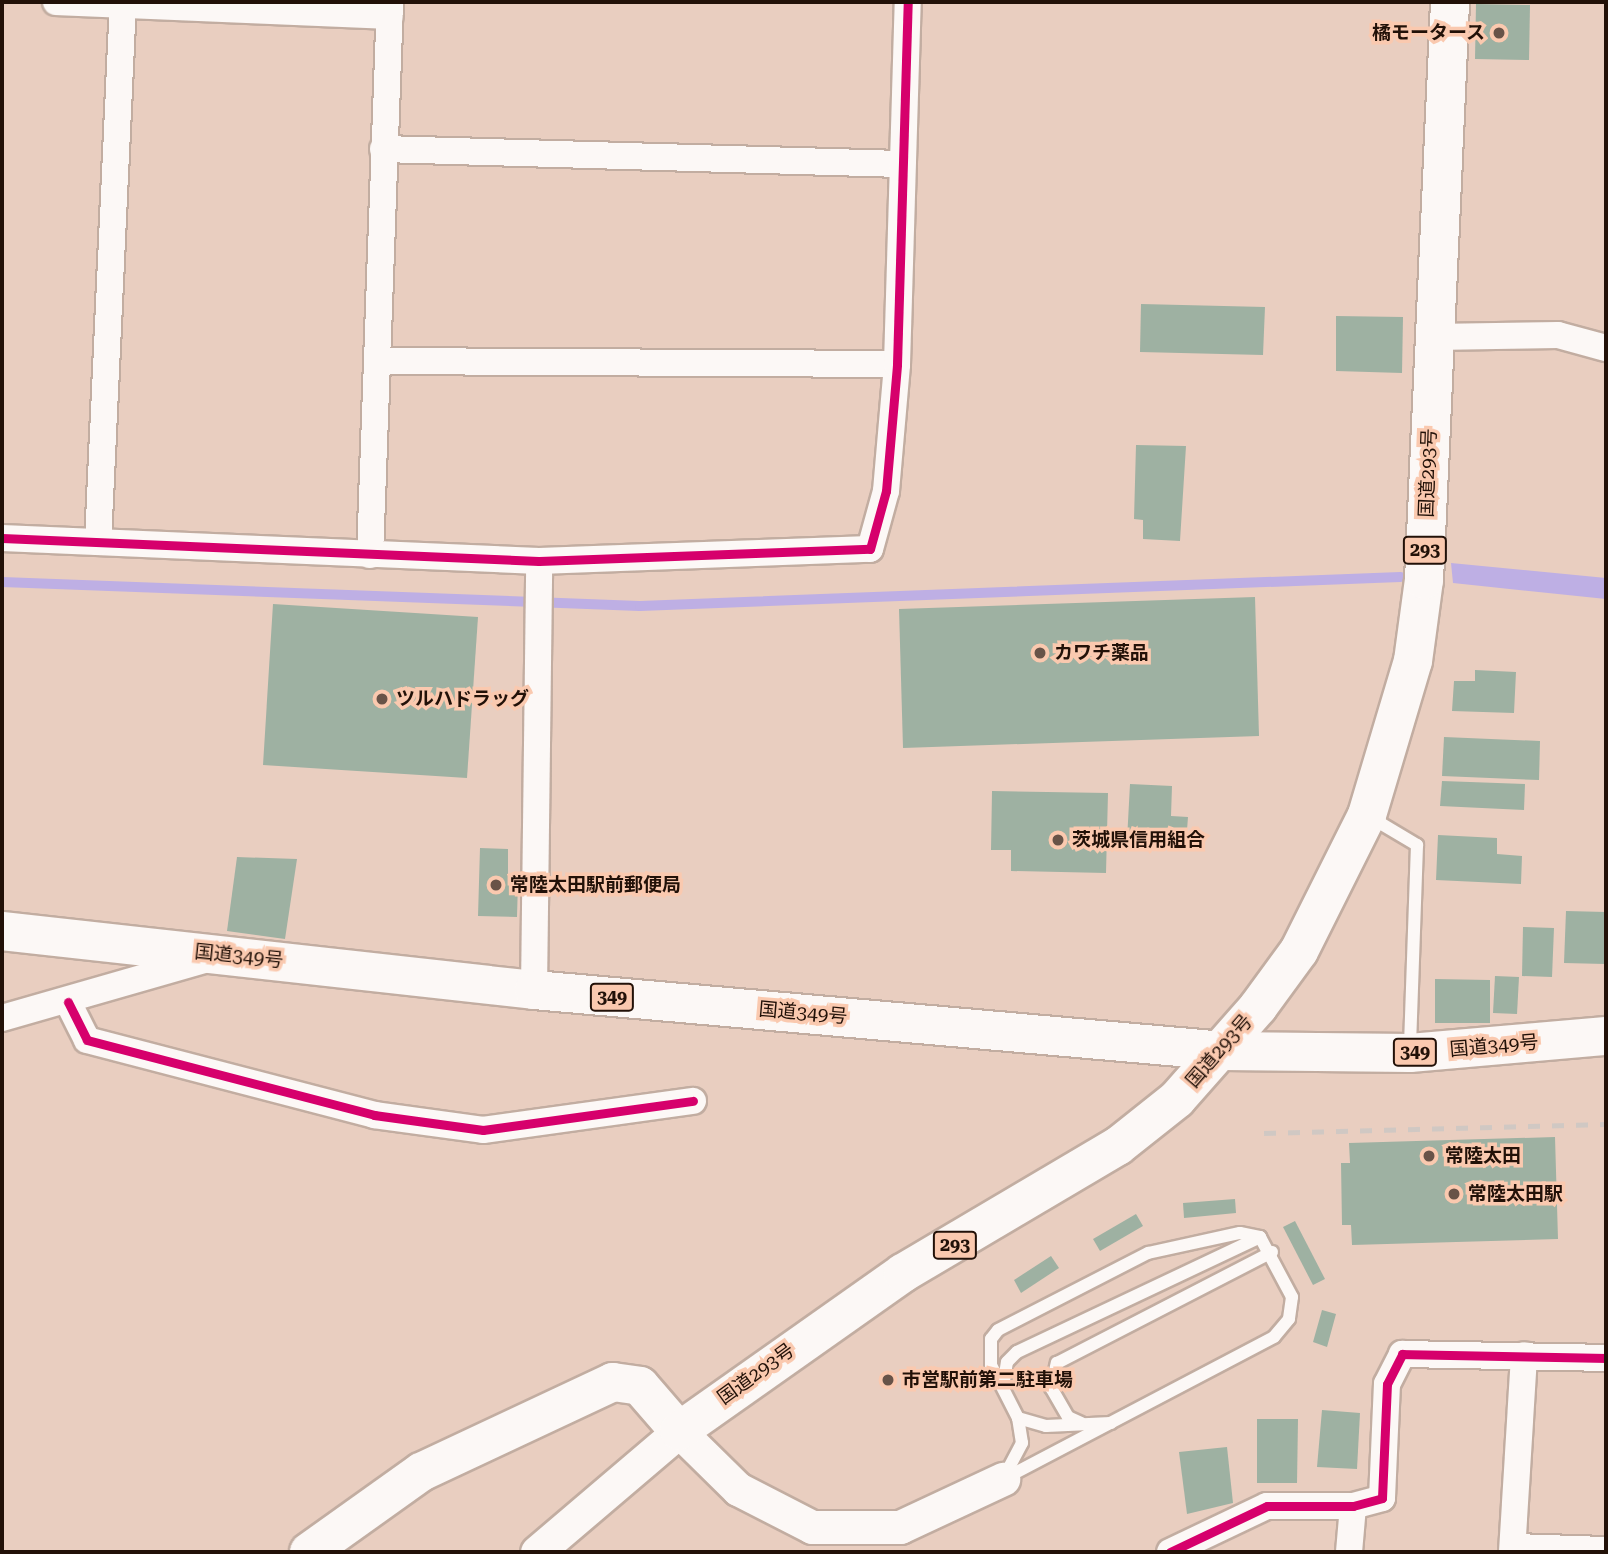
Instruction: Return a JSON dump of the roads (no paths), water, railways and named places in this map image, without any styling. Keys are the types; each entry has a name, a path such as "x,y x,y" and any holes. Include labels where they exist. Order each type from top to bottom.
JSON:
{"highway":[{"name":"国道293号","path":"679,1431 902,1273 1118,1146 1224,1051 1299,951 1367,815 1413,661 1424,580 1450,2"},
{"name":"国道349号","path":"2,931 534,990 1224,1051 1410,1053 1606,1036"},
{"path":"309,1552 421,1472 613,1382 640,1386 679,1431"}],"street":[{"path":"56,2 390,9 370,555"},
{"path":"2,538 539,561 870,549 886,491 897,364 908,2"},
{"path":"99,542 123,4"},
{"path":"383,149 902,164"},
{"path":"1434,337 1558,335 1606,348"},
{"path":"378,361 897,364"},
{"path":"534,990 539,561"},
{"path":"2,1018 68,1002 223,954"},
{"path":"68,1002 87,1040 374,1115 483,1130 694,1101"},
{"path":"1170,1552 1267,1506 1353,1506 1381,1499 1387,1384 1402,1354 1606,1359"},
{"path":"1524,1355 1513,1549 1606,1550"},
{"path":"537,1552 679,1431 738,1489 812,1527 900,1527 1003,1479"},
{"path":"1349,1552 1353,1506"}],"lane":[{"path":"1367,815 1417,845 1410,1053"},
{"path":"1215,1235 1260,1237 1272,1252 1292,1297 1289,1319 1274,1337 1115,1423 1003,1479 1019,1456 1018,1418 1003,1391 989,1352 991,1339 1009,1322 1148,1253 1215,1235"},
{"path":"1003,1391 1007,1362 1017,1352 1260,1237"},
{"path":"1081,1423 1068,1417 1051,1388 1057,1363 1272,1252"},
{"path":"1018,1418 1045,1426 1115,1423"}],"waterway":[{"path":"2,582 640,606 1400,577"}],"railway":[{"path":"1264,1133 1606,1124"}],"place":[{"name":"橘モータース","path":"1499,33"},
{"name":"カワチ薬品","path":"1040,653"},
{"name":"ツルハドラッグ","path":"382,699"},
{"name":"茨城県信用組合","path":"1058,840"},
{"name":"常陸太田駅前郵便局","path":"496,885"},
{"name":"常陸太田","path":"1429,1156"},
{"name":"常陸太田駅","path":"1454,1194"},
{"name":"市営駅前第二駐車場","path":"888,1380"}]}
